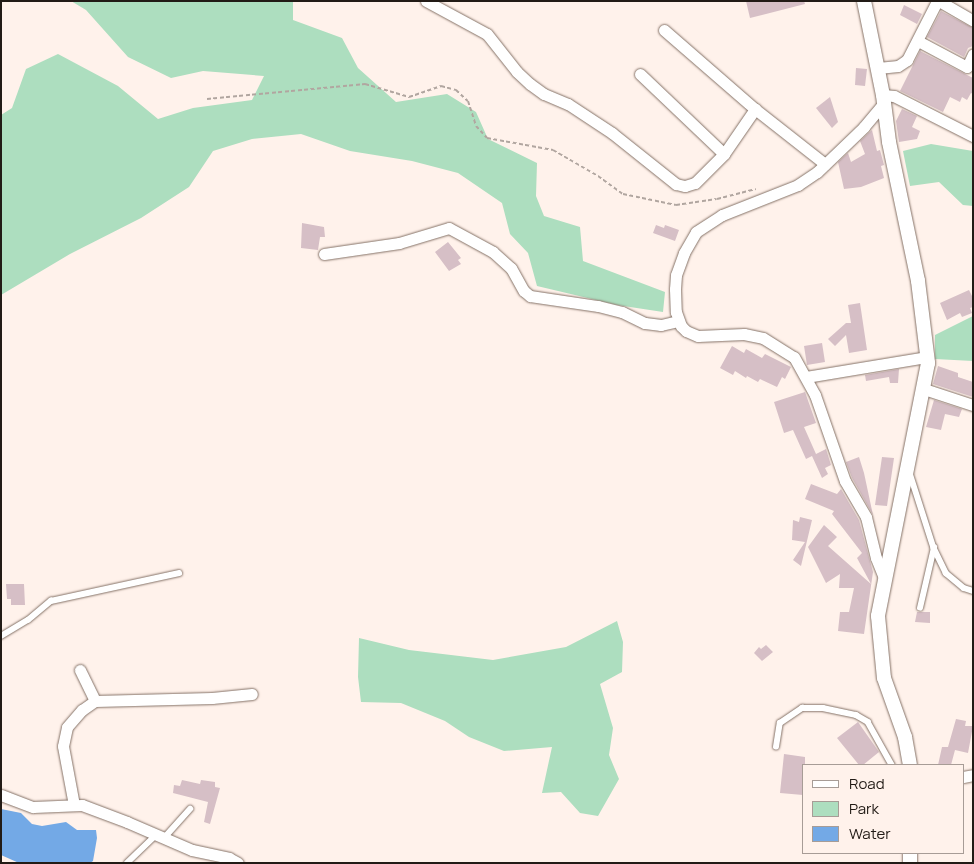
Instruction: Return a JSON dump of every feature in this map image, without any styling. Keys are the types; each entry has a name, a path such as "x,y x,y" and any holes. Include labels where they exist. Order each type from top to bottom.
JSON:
{"street":[{"path":"426,1 487,34 517,72 530,84 544,94 568,104 612,133 676,184 685,186 695,183 724,154 755,109"},
{"path":"864,1 916,271 928,357 924,390 909,468 878,616 884,678 905,737 910,764"},
{"path":"878,68 898,66 906,60 938,1 973,21"},
{"path":"664,30 755,109 825,164"},
{"path":"918,41 967,67 973,54"},
{"path":"640,74 724,154"},
{"path":"885,580 876,558 866,517 845,481 806,377 794,357 762,338 744,334 698,336 686,331 679,321 676,312 676,275 684,253 696,232 722,215 798,185 825,164 864,127 883,99 894,96 973,136"},
{"path":"324,254 399,243 450,228 494,252 511,268 524,291 530,296 598,306 622,312 645,323 661,325 679,321"},
{"path":"806,377 928,357"},
{"path":"924,390 968,403"},
{"path":"80,670 95,702"},
{"path":"74,805 63,746 67,727 82,710 95,702 212,698 252,694"},
{"path":"1,795 33,806 49,808 74,805 102,812 192,850 229,858 238,863"}],"lane":[{"path":"909,468 934,548 946,573 964,588 973,591"},
{"path":"920,608 934,548"},
{"path":"1,636 28,620 51,601 179,573"},
{"path":"776,747 780,723 802,708 823,708 856,715 868,722 891,764"},
{"path":"127,863 190,809"}],"path":[{"path":"207,99 365,84 409,97 441,86 456,90 468,100 476,126 487,138 553,150 598,176 623,194 676,205 717,199 758,188"}],"green space":[{"path":"71,1 293,1 293,20 342,38 358,68 396,102 447,94 476,112 488,139 537,163 536,196 544,216 580,227 583,261 665,292 663,312 617,305 537,286 528,253 510,234 502,203 458,173 412,161 350,151 301,134 252,139 213,151 189,187 141,218 70,254 1,295 1,115 12,108 26,69 58,54 118,86 158,119 193,108 252,100 264,76 203,71 171,78 128,57 86,10"},
{"path":"931,144 973,151 973,206 963,205 939,182 910,186 903,151"},
{"path":"973,316 973,361 935,359 935,335"},
{"path":"617,621 623,642 622,672 600,684 613,728 609,755 619,779 598,816 580,813 561,792 542,793 552,747 504,751 469,737 445,721 401,703 361,702 358,677 359,638 409,650 493,660 566,647"}],"water":[{"path":"1,809 21,813 32,824 42,826 66,822 77,830 96,830 97,838 93,861 90,863 19,863 1,855"}],"building":[{"path":"746,1 804,1 805,4 750,18"},
{"path":"904,5 922,14 917,24 900,15"},
{"path":"941,11 973,28 973,46 968,48 964,57 927,37"},
{"path":"920,51 973,78 973,94 971,93 967,100 962,97 960,102 950,97 943,112 900,91"},
{"path":"856,68 867,69 865,86 855,85"},
{"path":"830,97 838,122 832,128 816,108"},
{"path":"902,109 917,116 912,127 920,131 917,139 899,142 896,121"},
{"path":"872,130 877,151 880,150 884,165 881,166 884,178 861,187 844,189 838,162 848,153 851,162 865,154 860,141"},
{"path":"302,223 324,227 325,237 320,237 318,250 301,248"},
{"path":"656,225 664,228 665,225 679,230 675,241 653,233"},
{"path":"448,242 461,258 458,260 461,264 449,271 435,252"},
{"path":"969,290 973,298 973,307 970,308 972,313 962,317 960,313 947,320 940,303"},
{"path":"860,303 867,350 849,353 846,335 835,346 828,339 846,323 851,323 848,305"},
{"path":"822,343 825,362 807,365 804,346"},
{"path":"732,346 744,353 746,349 762,358 765,354 791,367 785,379 782,377 777,387 760,379 758,382 747,376 746,378 735,371 733,375 720,368"},
{"path":"938,366 958,373 958,377 973,382 973,397 933,384"},
{"path":"899,369 898,383 890,383 889,377 866,381 865,375"},
{"path":"805,392 816,423 804,427 816,454 826,449 831,465 825,468 828,474 822,478 812,456 806,459 793,430 784,433 774,402"},
{"path":"934,400 962,409 959,417 945,414 941,430 926,427"},
{"path":"859,457 873,515 852,478 846,462"},
{"path":"882,457 894,458 887,506 875,505"},
{"path":"811,484 837,494 841,489 859,520 873,572 864,634 838,631 840,612 849,612 854,588 839,588 840,574 826,583 808,547 824,525 837,537 828,546 871,584 857,558 862,553 832,514 834,511 805,499"},
{"path":"800,517 812,520 801,566 793,560 805,542 792,540 793,520 799,522"},
{"path":"6,584 24,584 25,605 11,605 11,599 7,599"},
{"path":"917,612 930,612 930,623 915,622"},
{"path":"766,645 773,652 762,661 754,653 759,647 761,649"},
{"path":"956,719 966,721 965,726 973,726 968,753 955,750 951,764 938,764 942,747 948,747"},
{"path":"858,722 879,752 864,764 858,764 837,738"},
{"path":"784,754 805,757 805,764 802,764 802,795 780,793"},
{"path":"182,780 200,784 201,780 215,782 215,787 220,788 210,824 204,822 208,802 173,793 174,785 180,786"}]}
